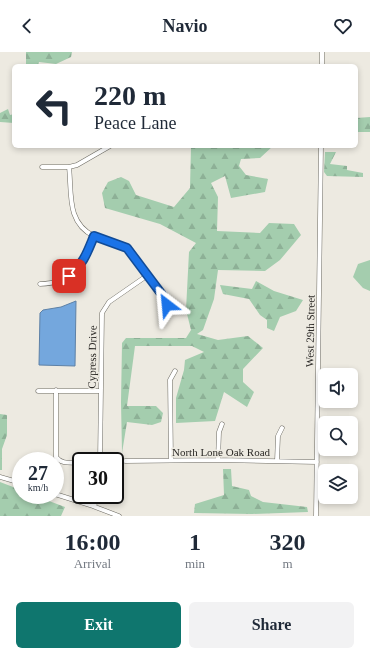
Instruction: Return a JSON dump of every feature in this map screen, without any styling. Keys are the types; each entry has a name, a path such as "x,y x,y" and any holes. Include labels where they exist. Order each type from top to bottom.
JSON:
{"street":[{"path":"322,52 322,64"},
{"path":"42,167 69,168 107,148"},
{"name":"West 29th Street","path":"316,516 321,148"},
{"path":"69,168 72,205 77,223 94,236 127,248 163,296 167,305 166,314"},
{"path":"40,284 60,280 69,276 79,268 94,236"},
{"name":"Cypress Drive","path":"100,452 102,313 109,302 148,275"},
{"path":"171,460 170,380 175,371"},
{"path":"56,390 56,457 59,461 72,462"},
{"path":"38,391 100,391"},
{"path":"218,460 219,432 222,424"},
{"path":"277,461 278,436 282,428"},
{"name":"North Lone Oak Road","path":"125,461 218,460 317,462"},
{"path":"0,476 12,480"},
{"path":"64,497 92,505 119,516"}],"green space":[{"path":"26,52 72,52 71,57 56,64 39,62 38,64 26,64"},
{"path":"8,109 10,115 12,114 12,123 0,122 0,113"},
{"path":"370,117 370,132 358,132 358,118"},
{"path":"191,148 271,148 260,158 241,159 239,166 246,175 268,179 265,192 231,198 225,176 211,183 218,197 217,231 260,233 269,223 294,224 301,235 280,260 265,271 218,270 214,299 203,330 197,334 218,340 248,336 263,348 243,369 243,382 254,392 247,407 224,392 215,421 176,423 176,398 184,370 185,360 204,352 192,346 135,346 127,406 156,406 163,413 161,422 152,425 127,422 122,452 122,343 126,338 186,338 191,330 186,310 189,252 196,243 160,224 105,208 102,193 108,182 121,177 129,181 136,195 174,207 190,188"},
{"path":"325,152 336,152 330,164 347,166 347,170 363,173 363,177 327,176 324,172"},
{"path":"370,260 370,291 363,288 353,277 358,264"},
{"path":"256,281 274,291 303,300 296,311 280,317 274,331 267,328 267,320 260,315 249,299 223,294 220,285 252,289"},
{"path":"0,414 7,415 7,435 2,449 2,470 0,470"},
{"path":"223,469 231,469 232,486 249,490 251,496 263,502 307,507 308,512 252,514 194,513 195,504 224,495"},
{"path":"0,482 12,487 12,504 57,504 65,507 61,516 0,516"}],"water":[{"path":"76,301 75,366 39,365 40,313 43,310 61,307"}],"route":[{"path":"69,276 79,268 94,236 127,248 163,296 167,305"}]}
